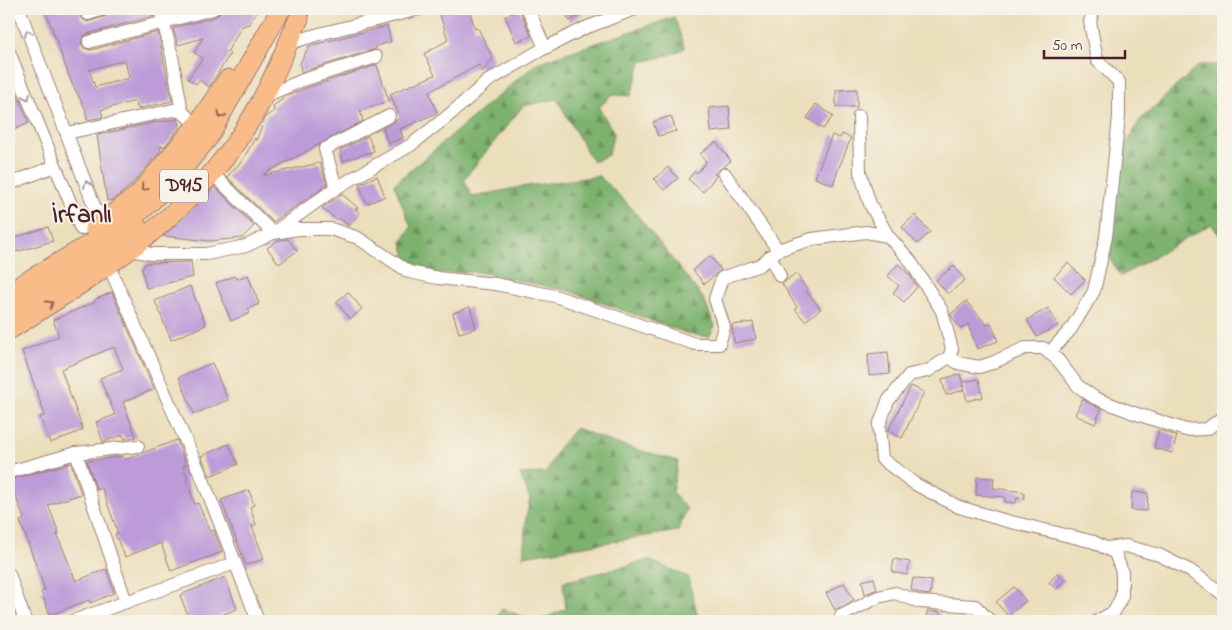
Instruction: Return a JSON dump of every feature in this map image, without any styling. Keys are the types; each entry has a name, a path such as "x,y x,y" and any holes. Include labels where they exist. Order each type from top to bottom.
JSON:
{"highway":[{"name":"D915","path":"9,292 114,230 143,209 163,189 207,139 282,9"},
{"name":"D915","path":"9,311 82,268 122,248 160,210 201,167 231,127 302,13"},
{"path":"9,330 109,266 122,248 176,212 212,173 245,129 263,97 302,13"},
{"path":"9,276 84,235 138,196 197,126 237,64 249,50 262,42"}],"street":[{"path":"9,52 81,229 98,216 19,9"},
{"path":"88,14 103,9"},
{"path":"160,9 165,23 182,112"},
{"path":"89,42 213,9"},
{"path":"287,44 319,34 420,9"},
{"path":"528,9 545,48"},
{"path":"122,248 152,254 206,254 246,246 273,233 336,188 411,145 488,81 545,48 585,28 635,9"},
{"path":"1049,353 1071,329 1094,291 1106,237 1119,117 1119,82 1097,60 1090,22 1094,9"},
{"path":"263,97 303,80 376,56"},
{"path":"66,133 172,110 182,112 197,126"},
{"path":"336,188 325,149 389,116"},
{"path":"860,116 860,172 870,204 888,236 909,259 942,311 952,349 949,357 928,371 909,376 888,402 879,426 882,459 915,484 959,506 1003,520 1094,542 1115,553 1122,572 1122,596 1114,612 1097,621"},
{"path":"9,184 56,166"},
{"path":"212,173 273,233"},
{"path":"725,174 774,253 780,276"},
{"path":"273,233 299,229 331,229 358,238 410,272 438,278 495,284 555,296 695,344 719,344 724,327 715,299 722,278 760,265 774,253 812,239 866,232 888,236"},
{"path":"109,266 126,309 203,480 258,621"},
{"path":"949,357 958,363 980,367 1025,348 1043,348 1058,360 1078,386 1095,398 1131,412 1186,430 1207,429 1223,416"},
{"path":"9,472 76,453 138,446"},
{"path":"76,453 126,602"},
{"path":"1106,548 1126,546 1159,555 1189,570 1223,594"},
{"path":"73,621 235,563"},
{"path":"9,574 24,621"},
{"path":"841,616 878,597 895,593 920,602 975,606 990,621"}],"green space":[{"path":"674,17 685,48 670,55 641,62 631,96 611,95 599,108 614,133 608,155 593,162 557,99 523,106 464,179 472,197 520,187 599,176 630,206 703,298 715,326 709,337 689,334 569,291 478,272 435,273 407,261 402,242 411,227 394,184 537,63"},
{"path":"1199,65 1223,65 1223,240 1211,224 1121,276 1110,259 1119,158 1140,120"},
{"path":"576,428 614,443 678,461 672,492 687,509 678,531 523,556 526,518 530,499 520,474 546,473 560,446"},
{"path":"649,560 688,577 699,621 537,621 566,609 563,582"},
{"path":"502,609 536,621 494,621"}],"building":[{"path":"45,9 82,9 80,17 87,22 106,16 111,9 152,9 154,16 87,34 83,37 81,44 84,48 91,50 158,32 172,101 138,109 135,101 101,110 103,117 87,120 85,108 72,84","holes":["125,60 129,78 95,87 89,70"]},
{"path":"221,9 259,9 249,24 242,26 227,52 230,54 209,87 199,80 196,84 188,79 203,58 194,53 203,38 178,45 173,28 215,17"},
{"path":"438,9 469,9 475,29 478,28 493,59 482,72 479,65 429,92 437,113 400,129 403,138 388,143 383,128 400,118 390,94 435,75 424,54 448,40"},
{"path":"562,9 589,9 570,21"},
{"path":"520,10 531,36 516,42 505,16"},
{"path":"387,26 391,42 376,46 376,49 301,72 300,63 309,46"},
{"path":"377,65 389,101 360,111 363,121 264,174 320,163 327,185 273,222 227,177 242,161 255,138 256,141 266,116 274,112 273,106 289,95"},
{"path":"857,89 857,107 836,107 836,90"},
{"path":"18,96 29,123 9,132 9,101"},
{"path":"816,104 833,116 823,129 807,118"},
{"path":"729,106 731,130 711,132 709,108"},
{"path":"671,116 676,131 658,136 653,122"},
{"path":"178,119 179,128 165,146 160,147 161,150 132,184 113,200 107,201 97,135"},
{"path":"842,134 851,138 833,185 815,178 832,135 840,138"},
{"path":"368,136 374,151 343,161 340,150"},
{"path":"716,142 731,161 714,174 717,175 703,192 688,179 695,171 697,173 706,162 700,154"},
{"path":"668,167 678,178 664,190 654,179"},
{"path":"377,176 385,196 367,204 359,184"},
{"path":"215,187 254,226 242,238 210,241 163,236"},
{"path":"342,194 358,208 355,209 360,213 349,226 339,218 337,220 322,208"},
{"path":"915,215 930,232 917,244 902,227"},
{"path":"48,227 53,241 13,253 10,239"},
{"path":"288,239 297,251 279,264 267,248 277,241"},
{"path":"710,256 721,270 704,284 693,270"},
{"path":"191,262 193,277 146,288 142,269 146,263"},
{"path":"1068,263 1085,280 1071,294 1054,277"},
{"path":"898,264 909,274 917,287 904,302 893,293 899,286 888,276"},
{"path":"954,266 965,280 948,294 936,280"},
{"path":"796,273 807,292 821,309 805,321 795,309 797,307 782,284"},
{"path":"248,275 259,304 248,309 250,313 231,321 216,283 235,276 236,279"},
{"path":"190,286 206,325 171,340 155,301"},
{"path":"112,292 154,389 123,402 136,437 125,439 123,435 103,442 96,422 115,415 100,378 123,369 114,347 61,369 83,430 50,443 40,417 45,415 22,351 59,336 53,320 95,302 94,300"},
{"path":"348,292 362,309 350,319 336,302"},
{"path":"966,301 987,325 991,323 998,341 977,349 968,324 961,329 953,319 951,314"},
{"path":"470,307 476,328 459,333 453,313"},
{"path":"1048,308 1058,325 1037,337 1027,320"},
{"path":"753,322 756,339 734,343 732,325"},
{"path":"888,352 890,374 869,376 868,354"},
{"path":"212,363 228,400 194,414 179,377"},
{"path":"960,374 964,390 946,395 942,379"},
{"path":"979,379 983,397 967,401 963,382"},
{"path":"911,386 924,392 902,438 888,431"},
{"path":"1082,399 1101,409 1095,424 1075,415"},
{"path":"1159,430 1177,436 1172,453 1154,448"},
{"path":"177,440 186,465 183,466 188,478 186,479 195,504 198,503 210,532 214,530 222,552 171,571 161,543 125,557 115,534 118,533 102,488 98,490 96,488 87,461 123,456 124,460"},
{"path":"229,444 238,464 210,476 201,456"},
{"path":"71,463 81,494 48,505 59,533 57,534 76,581 106,569 114,593 90,603 89,600 50,615 41,592 45,590 20,521 24,519 10,480"},
{"path":"977,477 994,478 993,488 1024,492 1024,499 1017,498 1016,503 1005,502 1005,497 976,495"},
{"path":"249,490 254,505 250,507 256,525 252,526 264,559 246,565 221,500"},
{"path":"1132,492 1148,493 1147,511 1131,510"},
{"path":"894,559 910,562 907,575 892,572"},
{"path":"1057,573 1065,580 1057,589 1049,583"},
{"path":"225,577 237,609 205,621 190,621 180,595"},
{"path":"874,578 877,589 865,594 862,581"},
{"path":"913,578 932,581 930,595 911,590"},
{"path":"844,583 854,600 835,610 826,593"},
{"path":"1014,587 1026,601 1008,616 996,602"},
{"path":"927,611 940,612 940,621 926,621"}],"district":[{"name":"İrfanlı","path":"82,216"}]}
